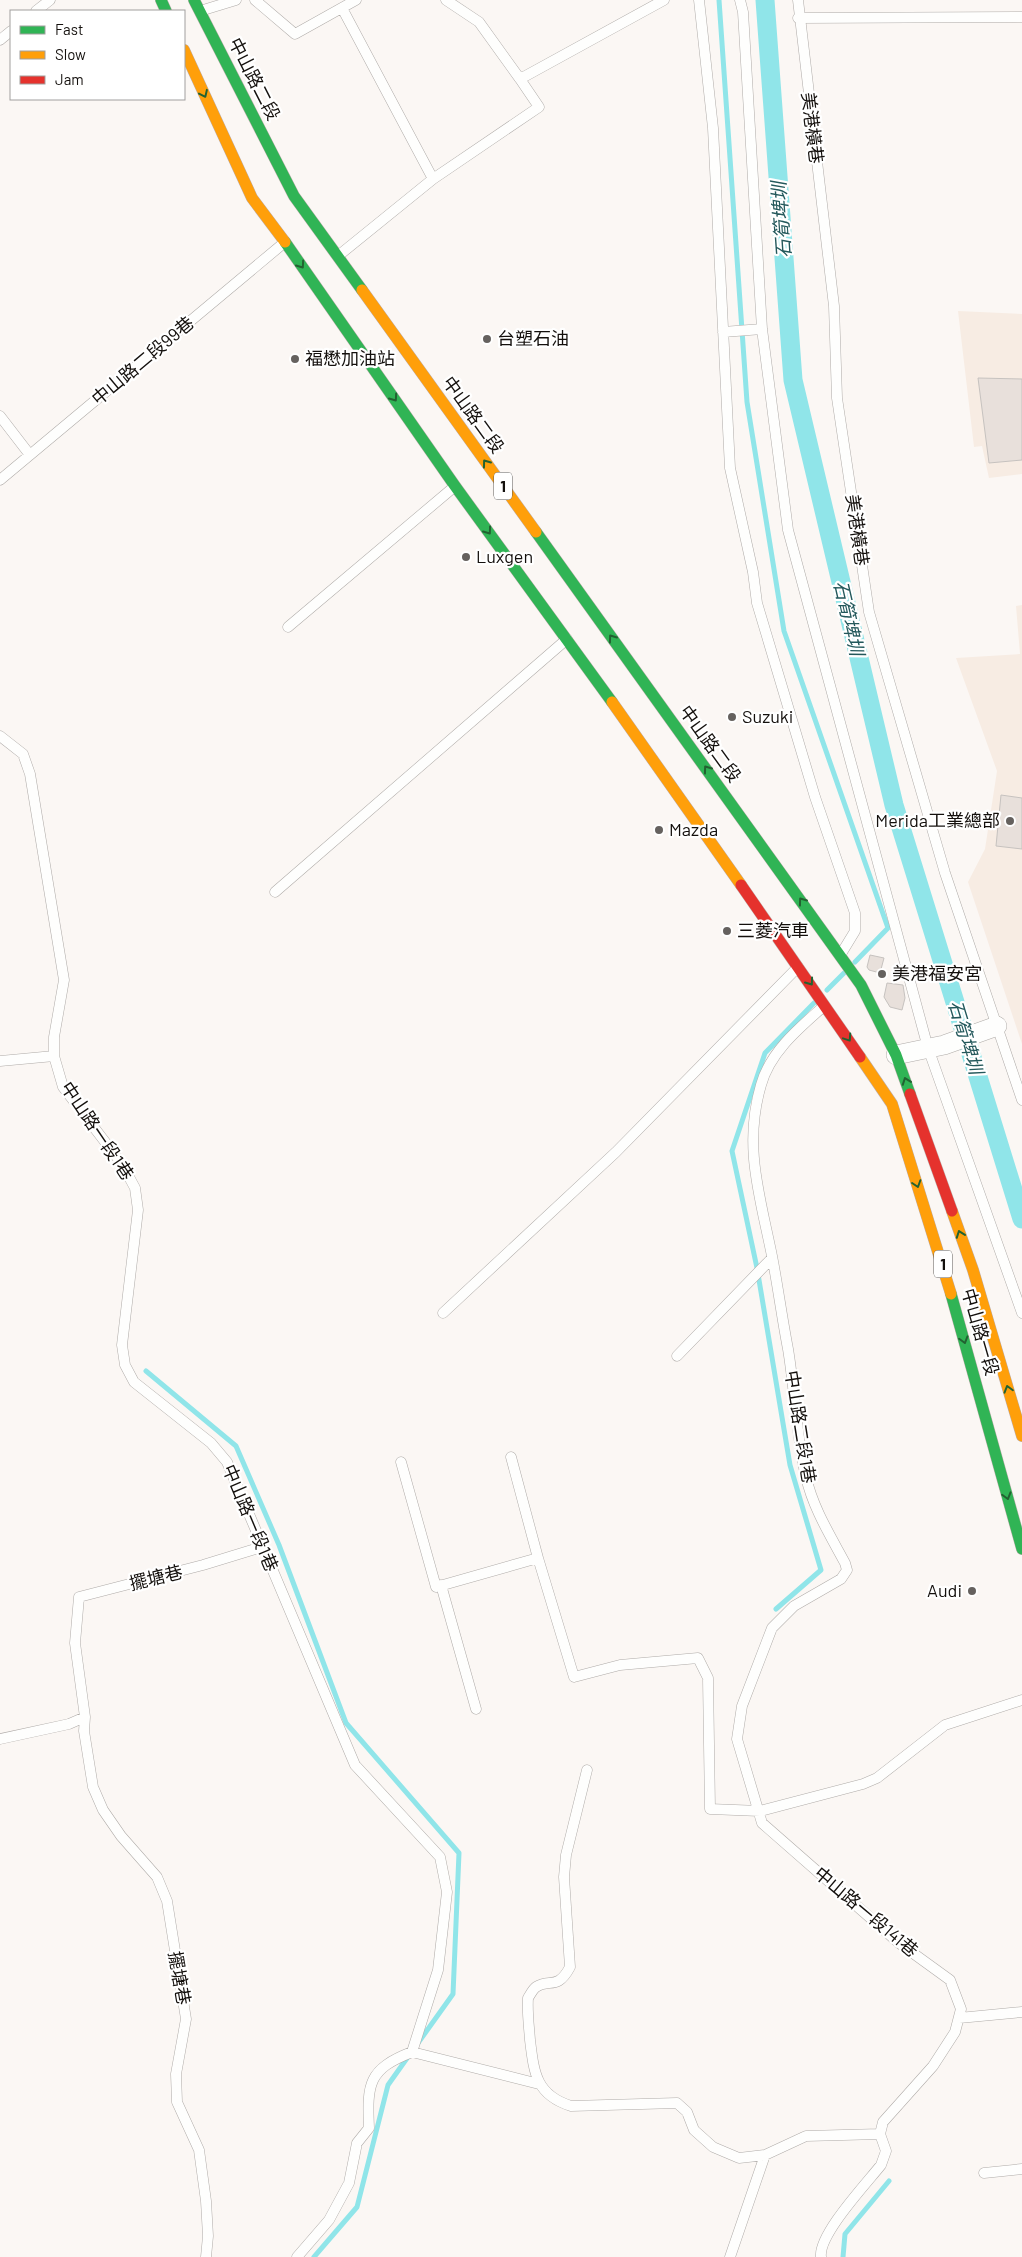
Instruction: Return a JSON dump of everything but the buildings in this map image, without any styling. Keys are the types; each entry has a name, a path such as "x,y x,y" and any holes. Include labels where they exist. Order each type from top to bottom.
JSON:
{"main road":[{"name":"中山路二段","path":"194,0 294,196 840,955"},
{"name":"1","path":"185,52 252,198 285,242 455,486 567,639 824,1001"},
{"name":"中山路一段","path":"840,955 861,985 896,1055 973,1270 1022,1436"},
{"name":"中山路一段","path":"824,1001 892,1104 944,1269 1022,1549"}],"street":[{"path":"896,1055 936,1047 996,1026"}],"lane":[{"path":"37,10 50,0"},
{"path":"199,11 236,0"},
{"path":"255,0 295,34 356,0"},
{"path":"338,257 433,179 539,107 479,22 446,0"},
{"path":"520,79 664,0"},
{"path":"699,0 713,128 730,468 753,572 757,603 815,797 855,913 855,930 840,955"},
{"path":"740,0 743,12 762,329 788,530 936,1047 1022,1313"},
{"name":"美港橫巷","path":"798,0 798,18 834,306 837,398 869,612 946,873 1022,1100"},
{"path":"342,8 433,179"},
{"path":"798,18 1022,17"},
{"path":"0,40 10,32"},
{"name":"中山路二段99巷","path":"0,480 285,242"},
{"path":"724,332 762,329"},
{"path":"0,416 30,456"},
{"path":"288,627 455,486"},
{"path":"275,892 567,639"},
{"name":"中山路一段1巷","path":"0,736 23,754 30,774 64,980 54,1037 54,1056 63,1087 122,1164 135,1188 138,1210 122,1338 125,1365 134,1382 211,1443 227,1462 355,1765 440,1857 448,1892 438,1970 412,2052"},
{"path":"443,1313 616,1152 799,966"},
{"name":"中山路二段1巷","path":"760,1811 753,1800 737,1739 742,1706 765,1642 772,1628 794,1606 841,1579 846,1570 845,1563 816,1507 806,1477 772,1258 753,1160 754,1115 761,1082 779,1050 824,1001"},
{"path":"0,1061 54,1056"},
{"path":"677,1356 772,1258"},
{"path":"511,1457 538,1558 574,1677 620,1666 698,1658 708,1678 710,1809 760,1811 863,1784 877,1778 945,1724 1022,1700"},
{"path":"401,1462 436,1587 538,1558"},
{"name":"擺塘巷","path":"206,2257 208,2236 206,2201 199,2150 177,2102 176,2074 186,2019 167,1901 157,1877 121,1836 103,1810 94,1787 84,1731 85,1718 75,1643 78,1598 203,1565 262,1546"},
{"path":"441,1585 476,1709"},
{"path":"0,1739 69,1724 85,1718"},
{"path":"587,1770 566,1855 564,1877 570,1967 565,1976 558,1982 536,1987 528,1998 533,2069 539,2084 555,2101 571,2106 677,2103 687,2112 694,2130 713,2147 739,2158 765,2154 806,2136 880,2134"},
{"name":"中山路一段141巷","path":"760,1811 762,1823 899,1943 950,1980 961,2010 959,2018"},
{"path":"821,2257 820,2251 825,2235 881,2165 886,2151 880,2134 883,2122 933,2066 955,2032 959,2018 1022,2012"},
{"path":"297,2257 329,2220 350,2182 357,2143 369,2128 368,2100 372,2078 384,2066 412,2052 539,2084"},
{"path":"730,2257 765,2154"},
{"path":"984,2173 1022,2169"}],"shaded area":[{"path":"958,311 1022,314 1022,474 989,478 982,446 974,447"},
{"path":"1022,605 1022,1044 968,882 985,849 997,771 956,658 1020,654 1016,606"}],"waterway":[{"path":"719,0 747,402 784,631 888,928 855,962"},
{"name":"石筍埤圳","path":"765,0 793,380 894,805 1022,1219"},
{"path":"827,990 844,973"},
{"path":"776,1609 821,1570 790,1465 757,1268 732,1151 765,1053 814,1003"},
{"path":"146,1371 236,1446 279,1545 346,1723 459,1853 453,1994 418,2043"},
{"path":"314,2257 357,2207 388,2085 410,2054"},
{"path":"843,2257 845,2234 889,2181"}],"traffic: fast":[{"path":"161,0 166,10"},
{"path":"194,0 294,196 362,290"},
{"path":"285,242 455,486 612,702"},
{"path":"536,532 861,985 896,1055 910,1094"},
{"path":"951,1294 1022,1549"}],"traffic: slow":[{"path":"185,52 252,198 285,242"},
{"path":"362,290 536,532"},
{"path":"612,702 741,885"},
{"path":"860,1057 892,1104 951,1294"},
{"path":"952,1211 973,1270 1022,1436"}],"traffic: jam":[{"path":"741,885 860,1057"},
{"path":"910,1094 952,1211"}],"place":[{"name":"台塑石油","path":"487,339"},
{"name":"福懋加油站","path":"295,359"},
{"name":"Luxgen","path":"466,557"},
{"name":"Suzuki","path":"732,717"},
{"name":"Merida工業總部","path":"1010,821"},
{"name":"Mazda","path":"659,830"},
{"name":"三菱汽車","path":"727,931"},
{"name":"美港福安宮","path":"882,974"},
{"name":"Audi","path":"972,1591"}]}
